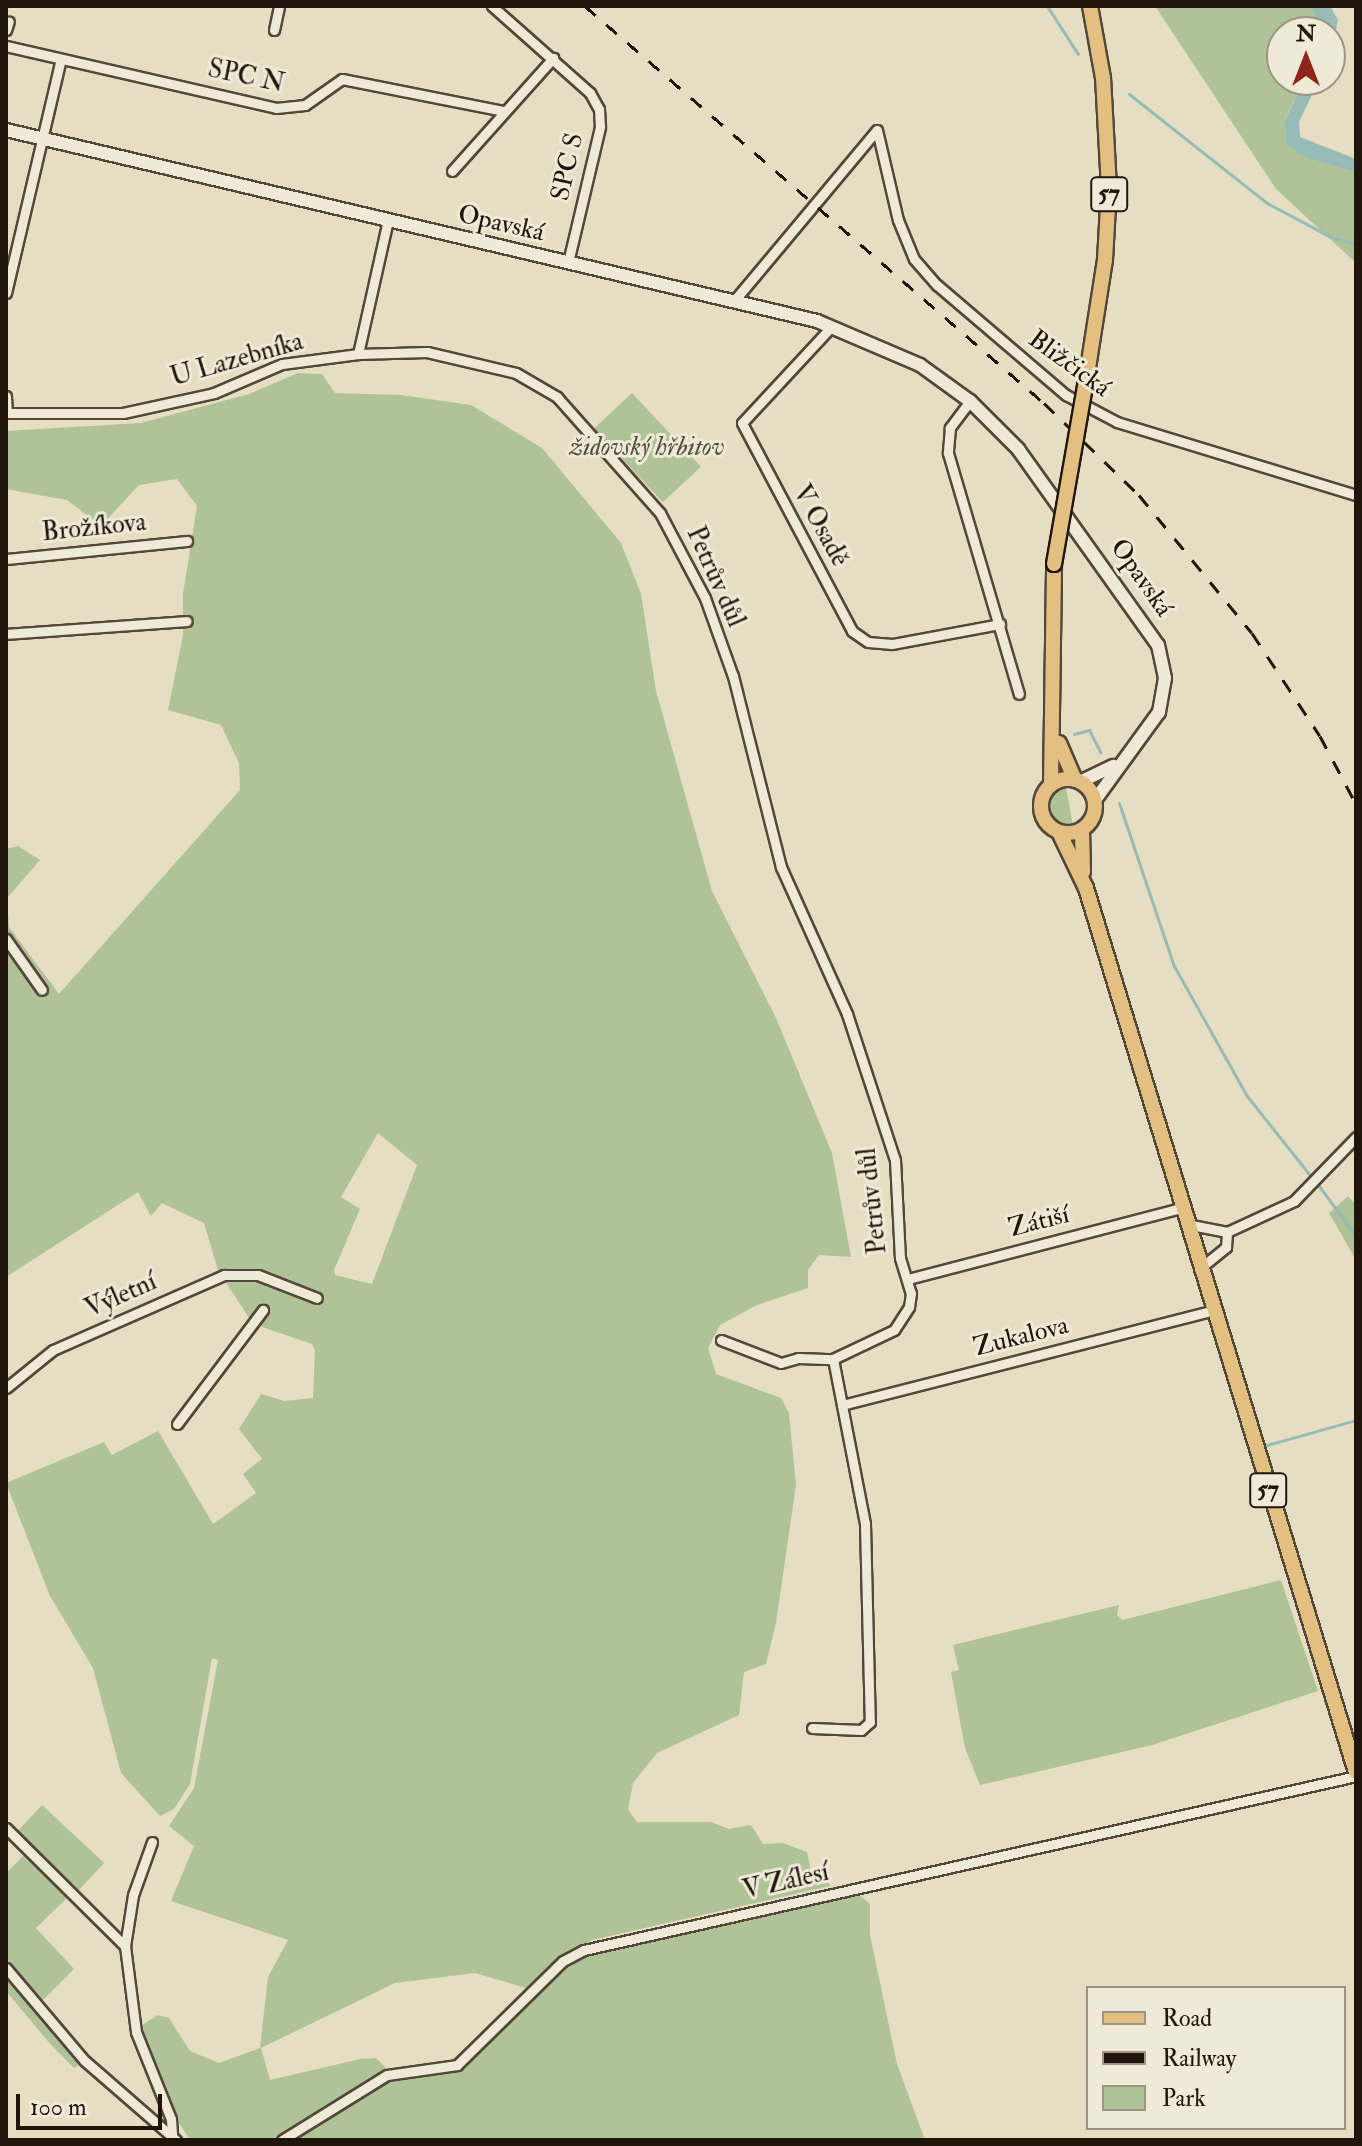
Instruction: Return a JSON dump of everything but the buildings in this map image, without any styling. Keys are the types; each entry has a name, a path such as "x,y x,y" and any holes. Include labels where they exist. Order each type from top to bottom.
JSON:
{"main road":[{"name":"57","path":"1090,6 1103,78 1109,188 1103,275 1054,564 1050,657 1054,732 1051,785 1041,811 1059,832 1086,888 1211,1311 1356,1774"},
{"name":"Opavská","path":"6,130 832,326 897,352 970,401 1034,468 1158,645 1165,673 1161,706 1146,735 1119,762 1095,800"},
{"name":"57","path":"1054,732 1077,781 1095,800 1093,819 1082,830 1086,888"},
{"path":"1051,785 1077,781 1119,762"},
{"path":"1059,832 1082,830"}],"street":[{"path":"274,30 279,6"},
{"name":"SPC S","path":"492,6 590,93 600,127 568,262"},
{"name":"SPC N","path":"6,46 293,109 305,105 342,79 503,111"},
{"path":"452,171 553,58"},
{"path":"6,293 61,59"},
{"name":"Bližčická","path":"733,302 877,130 898,220 914,259 937,285 1066,395 1117,422 1356,495"},
{"path":"358,354 388,220"},
{"name":"V Osadě","path":"832,326 742,423 852,631 868,642 892,644 1000,624"},
{"name":"U Lazebníka","path":"7,413 123,413 214,393 282,364 358,354 427,352 516,373 557,397 660,513"},
{"path":"6,396 7,413"},
{"path":"970,401 952,424 947,449 1019,694"},
{"name":"Petrův důl","path":"660,513 705,598 733,676 781,867 847,1014 886,1123 895,1160 900,1258 908,1279 909,1307 894,1330 833,1359"},
{"name":"Brožíkova","path":"6,559 187,541"},
{"path":"6,634 187,621"},
{"path":"6,939 42,990"},
{"path":"1186,1224 1227,1232 1294,1201 1356,1137"},
{"name":"Zátiší","path":"908,1279 1181,1208"},
{"path":"1199,1269 1226,1247 1227,1232"},
{"name":"Výletní","path":"6,1388 53,1350 234,1273 266,1277 317,1298"},
{"path":"177,1424 263,1310"},
{"name":"Zukalova","path":"842,1405 1211,1311"},
{"path":"721,1340 781,1363 833,1359 865,1524 870,1722 861,1730 812,1728"},
{"name":"V Zálesí","path":"282,2140 387,2075 457,2065 563,1961 584,1950 1356,1774"},
{"path":"6,1828 125,1946"},
{"path":"152,1842 133,1895 125,1946 136,2032 171,2119 174,2137"},
{"path":"6,1968 85,2061 174,2137"}],"green space":[{"path":"1155,6 1311,6 1315,16 1266,16 1266,96 1296,96 1285,119 1286,144 1356,172 1356,263 1276,189"},
{"path":"298,373 322,374 335,393 401,395 471,405 542,448 621,543 641,594 656,691 712,891 776,1018 832,1153 851,1257 819,1255 808,1270 808,1288 757,1305 720,1325 708,1348 716,1374 781,1398 789,1413 796,1485 776,1623 766,1664 744,1672 739,1715 657,1753 633,1783 628,1809 637,1822 711,1822 729,1829 751,1825 763,1844 783,1843 807,1852 812,1876 827,1875 830,1886 592,1940 557,1961 529,1989 475,1973 395,1983 261,2048 270,2080 360,2059 376,2058 394,2076 463,2067 578,1958 858,1894 870,1904 870,1935 897,2064 925,2140 190,2140 167,2104 146,2048 142,2025 158,2015 169,2018 190,2051 219,2063 260,2048 268,1977 288,1940 171,1901 194,1846 169,1826 194,1788 218,1660 212,1658 190,1784 174,1809 160,1816 121,1773 93,1668 50,1596 6,1483 104,1442 112,1455 158,1431 213,1524 256,1493 243,1474 262,1459 239,1429 261,1394 284,1401 313,1398 315,1350 312,1344 253,1324 218,1270 204,1223 162,1203 151,1216 138,1192 6,1277 6,849 18,846 40,860 7,898 9,927 59,994 240,790 239,763 221,725 168,710 183,635 183,594 197,506 177,479 139,485 101,526 67,500 6,489 6,431 141,423 249,394","holes":["378,1133 417,1165 372,1284 335,1275 334,1270 360,1209 341,1197"]},
{"name":"židovský hřbitov","path":"632,393 701,467 663,502 594,428"},
{"path":"1066,788 1073,825 1057,822 1049,807 1054,794"},
{"path":"1348,1196 1356,1205 1356,1260 1329,1213"},
{"path":"1281,1580 1318,1691 1152,1745 980,1785 965,1748 951,1672 959,1670 953,1645 1119,1605 1117,1615 1122,1620"},
{"path":"42,1805 104,1863 78,1891 15,1834"},
{"path":"23,1856 67,1898 36,1928 74,1969 40,2003 6,1962 6,1873"},
{"path":"6,1976 82,2063 74,2068 51,2045 6,1991"}],"water":[{"path":"1311,6 1330,6 1336,16 1315,16"},
{"path":"1296,96 1311,96 1299,122 1300,137 1356,159 1356,172 1305,157 1286,144 1285,120"}],"waterway":[{"path":"1047,6 1078,54"},
{"path":"1129,94 1267,203 1331,237 1356,244"},
{"path":"1074,734 1089,730 1100,752"},
{"path":"1119,803 1174,966 1247,1096 1313,1179"},
{"path":"1316,1182 1356,1236"},
{"path":"1263,1446 1356,1420"}],"railway":[{"path":"585,6 1044,403 1139,495 1252,633 1320,736 1356,804"}]}
